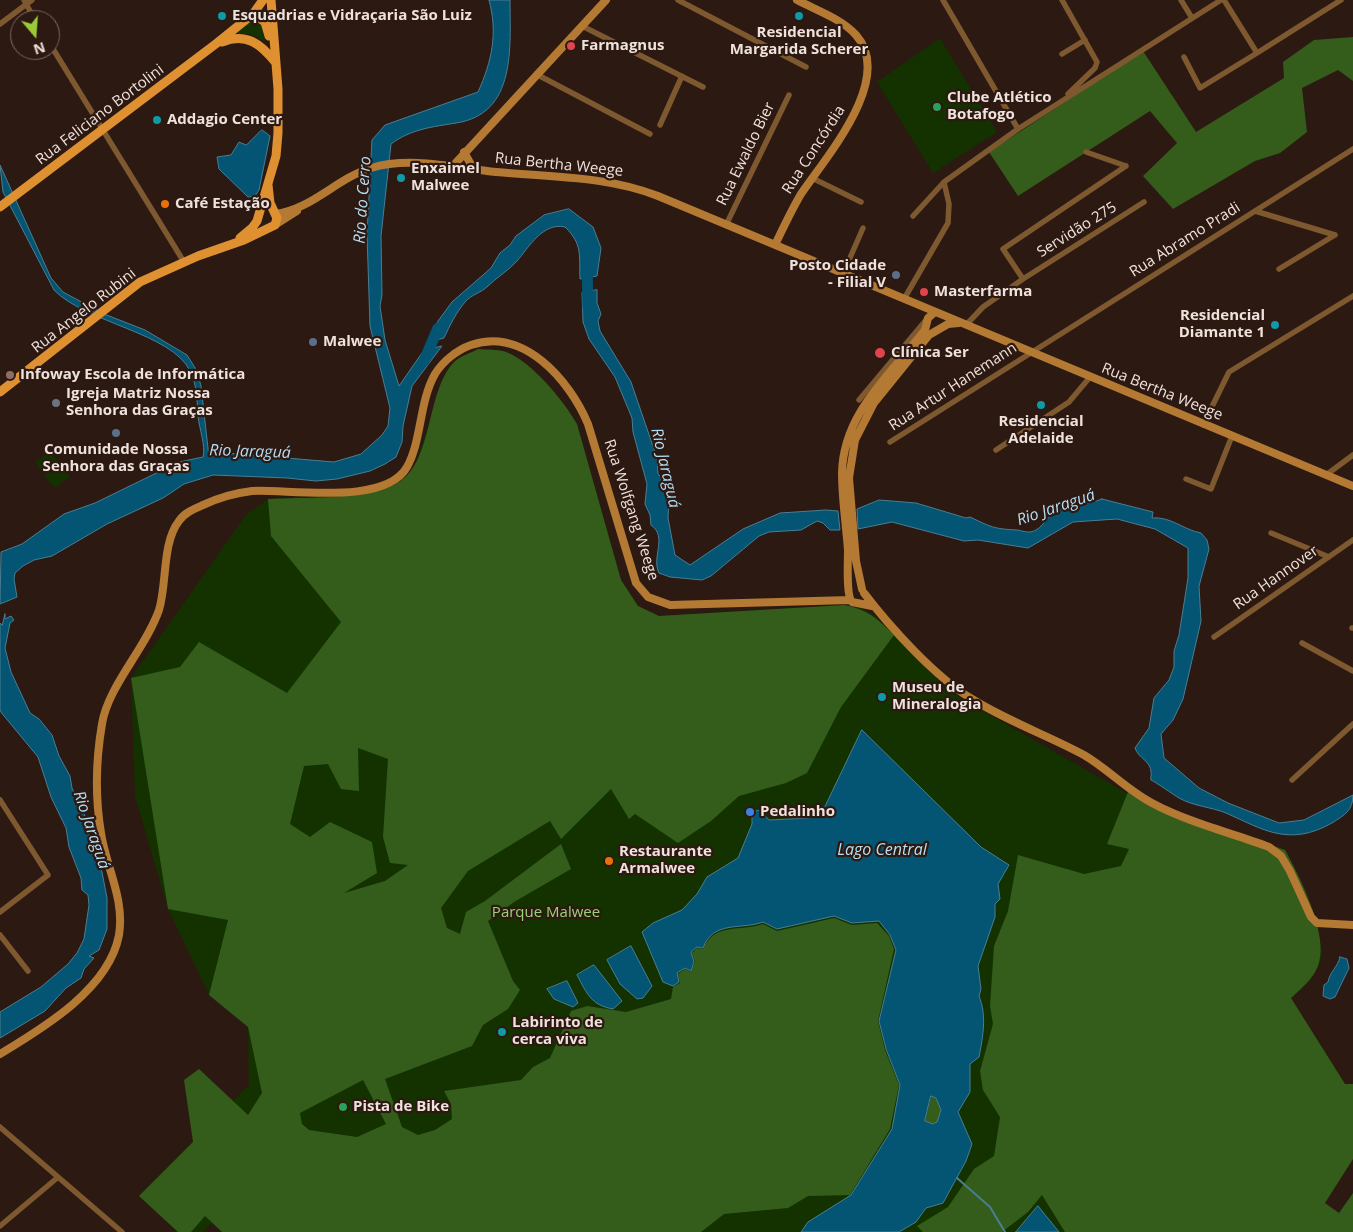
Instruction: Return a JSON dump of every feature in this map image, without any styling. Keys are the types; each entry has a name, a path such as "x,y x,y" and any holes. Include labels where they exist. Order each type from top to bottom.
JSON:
{"main road":[{"name":"Rua Feliciano Bortolini","path":"3,205 217,43 253,14 262,0"},
{"path":"231,244 255,226 276,156 278,134 271,0"},
{"path":"452,167 606,0"},
{"name":"Rua Concórdia","path":"774,245 795,205 856,110 866,84 868,68 863,45 856,35 847,27 798,0"},
{"path":"253,14 265,22 268,28 275,59"},
{"name":"Rua Feliciano Bortolini","path":"217,43 230,38 250,39 275,59"},
{"path":"464,152 474,170"},
{"name":"Rua Bertha Weege","path":"274,225 360,172 377,166 401,163 623,184 1353,486"},
{"path":"268,185 269,200 278,218 274,225 265,225 263,219 267,213 275,214"},
{"name":"Rua Bertha Weege","path":"275,214 304,205"},
{"name":"Rua Angelo Rubini","path":"0,392 140,282 184,262 244,240 274,225"},
{"path":"918,305 934,332"},
{"path":"850,597 851,544 844,458 850,431 871,395 925,330 929,316 935,312"},
{"path":"945,316 946,326"},
{"path":"847,505 849,467 858,430 877,399 929,335 946,326 963,324"},
{"name":"Rua Wolfgang Weege","path":"0,1054 64,1012 85,992 114,951 119,936 120,906 101,835 97,808 98,754 102,720 111,699 156,616 164,588 168,550 177,522 184,515 211,501 239,493 255,491 343,493 392,482 399,477 409,461 424,402 437,371 461,348 491,340 520,346 540,359 578,403 588,424 636,583 648,596 670,605 850,597 872,606"},
{"path":"851,544 863,591 872,606 949,683 970,699 1086,756 1132,792 1154,804 1269,847 1281,856 1311,917 1317,923 1353,925"},
{"path":"850,597 854,587 863,591"},
{"path":"850,597 862,601 863,591"}],"street":[{"path":"0,24 25,2 32,0"},
{"path":"678,0 806,67"},
{"path":"943,0 1018,129"},
{"path":"1060,102 1095,68 1097,62 1062,0"},
{"path":"1181,0 1192,18"},
{"path":"913,216 944,182 1018,129 1222,0 1257,53"},
{"path":"1184,57 1200,88 1341,0"},
{"path":"582,26 703,87"},
{"path":"1062,54 1085,40"},
{"path":"60,60 184,262"},
{"path":"536,74 650,134"},
{"path":"660,125 682,76"},
{"name":"Rua Ewaldo Bier","path":"726,225 789,95"},
{"name":"Rua Abramo Pradi","path":"1030,352 1353,149"},
{"path":"1023,280 1003,248 1126,166 1086,152"},
{"path":"812,178 861,202"},
{"path":"904,299 948,223 950,204 944,182"},
{"name":"Servidão 275","path":"963,324 983,307 1023,280 1144,202"},
{"path":"1255,211 1335,235 1278,269"},
{"path":"842,274 863,228"},
{"path":"1203,425 1229,372 1353,296"},
{"path":"859,400 927,322"},
{"name":"Rua Artur Hanemann","path":"890,442 1030,352"},
{"path":"996,450 1069,402 1090,377"},
{"path":"1186,479 1211,489 1232,436"},
{"path":"1326,475 1353,455"},
{"path":"1272,533 1328,557"},
{"name":"Rua Hannover","path":"1214,637 1353,540"},
{"path":"1302,643 1353,671"},
{"path":"1292,780 1353,724"},
{"path":"0,800 48,875 0,912"},
{"path":"0,935 28,971"},
{"path":"1,1130 118,1231"},
{"path":"0,1226 57,1178"}],"green space":[{"path":"252,19 261,22 265,42 253,35 234,33"},
{"path":"1353,37 1353,81 1338,70 1302,88 1307,132 1280,153 1255,161 1173,209 1143,176 1177,143 1150,111 1018,196 989,152 1143,51 1196,132 1284,78 1283,62 1314,40"},
{"name":"Clube Atlético Botafogo","path":"940,38 997,132 933,173 877,82"},
{"name":"Parque Malwee","path":"478,349 506,352 526,364 555,393 577,424 621,580 638,606 659,616 844,605 861,608 874,615 950,692 1144,803 1310,923 1322,948 1320,963 1312,976 1291,999 1353,1097 1252,1232 246,1232 223,1211 203,1232 178,1232 139,1196 249,1085 248,1027 209,995 168,909 135,796 131,678 246,515 268,499 372,492 393,485 410,475 417,460 446,372 456,360"},
{"path":"478,349 500,350 526,364 555,393 577,424 621,580 638,606 659,616 844,605 859,609 872,616 894,635 841,707 807,773 786,783 739,796 711,821 678,843 635,814 629,819 611,789 561,839 550,821 468,871 441,908 447,928 460,934 466,912 485,901 561,844 571,869 514,902 488,921 513,981 520,990 508,1009 483,1025 472,1046 385,1079 402,1127 418,1135 435,1130 452,1119 451,1104 444,1091 521,1080 533,1067 550,1058 571,1011 587,1006 626,1012 671,999 673,987 680,983 678,974 685,969 691,972 695,962 692,953 697,948 703,949 714,935 721,931 763,924 777,931 834,918 852,925 877,923 889,936 894,949 878,1021 885,1050 899,1085 890,1129 850,1195 808,1196 788,1208 724,1214 701,1232 222,1232 205,1216 191,1232 178,1232 139,1196 193,1142 184,1080 199,1069 248,1115 262,1093 248,1027 209,995 228,920 168,909 131,678 180,667 199,642 287,693 341,622 271,536 268,499 350,495 381,490 394,485 407,475 416,462 423,446 444,376 456,360","holes":["358,748 388,759 383,837 390,863 408,865 385,881 344,893 377,873 372,842 330,822 310,837 290,824 304,766 328,764 341,789 359,791","363,1080 386,1124 357,1137 309,1130 302,1124 300,1113"]},
{"path":"50,451 70,477 54,488 35,462"},
{"path":"1130,787 1156,804 1285,850 1298,875 1317,923 1321,954 1313,975 1291,998 1345,1084 1353,1084 1353,1159 1325,1203 1339,1213 1353,1193 1353,1232 1065,1232 1042,1195 1028,1212 1002,1232 923,1232 917,1226 948,1207 974,1169 994,1156 1000,1117 983,1090 980,1071 993,1024 990,1006 994,946 1008,911 1018,855 1084,874 1121,866 1129,849 1107,844"},
{"path":"931,1096 936,1098 941,1110 937,1122 933,1124 925,1121"}],"water":[{"path":"489,0 510,0 509,57 506,75 500,92 490,106 476,117 414,132 391,144 381,236 382,295 380,306 385,340 399,386 424,350 442,346 412,386 403,426 402,442 396,457 370,471 337,479 316,481 213,475 184,484 163,498 107,524 52,556 34,560 23,566 15,573 17,597 0,604 1,552 22,544 64,514 95,503 179,462 203,457 204,453 197,398 190,371 180,358 166,347 86,311 68,301 54,290 3,192 0,165 51,278 63,292 104,314 145,330 187,355 197,371 201,386 209,457 227,453 334,462 361,454 382,435 388,426 390,408 370,326 367,234 372,140 385,125 478,92 487,69 492,47 493,24"},
{"path":"262,130 270,136 259,190 255,196 248,197 219,169 217,157 231,155 239,142 246,145"},
{"path":"569,209 593,227 601,248 597,276 580,279 580,257 575,239 565,227 557,226 550,228 537,237 510,268 465,302 453,319 444,338 429,342 438,321 452,302 491,268 500,253 510,245 516,236 544,215"},
{"path":"597,290 597,303 601,314 598,321 600,331 631,382 657,458 658,474 665,481 664,487 669,500 668,518 675,555 690,565 743,529 780,513 838,511 840,530 830,530 823,523 817,521 801,530 769,532 759,536 711,576 702,580 670,577 659,573 657,567 658,535 651,525 650,515 645,504 647,484 633,432 632,418 615,377 589,339 583,322 582,293"},
{"path":"1102,499 1153,512 1152,518 1165,519 1201,533 1207,540 1209,549 1199,586 1201,621 1183,699 1173,720 1161,734 1164,758 1199,788 1228,803 1279,823 1304,820 1353,795 1352,805 1341,817 1317,830 1303,834 1277,833 1265,830 1226,813 1184,801 1151,780 1149,765 1135,748 1149,728 1154,698 1169,680 1174,667 1174,651 1179,635 1188,578 1188,548 1155,529 1117,519 1073,522 1028,548 978,540 964,541 892,522 858,529 857,509 879,500 916,503 966,518 970,517 993,527 1029,532 1039,528 1051,514 1058,510"},
{"path":"5,614 5,619 11,616 14,620 10,623 5,648 11,672 30,713 39,719 52,735 59,756 70,776 72,788 87,820 90,842 102,872 107,898 107,929 99,950 89,956 94,958 84,969 81,978 66,988 45,1011 0,1038 0,1012 41,987 68,964 77,953 84,939 89,905 88,895 82,890 81,878 69,847 66,828 51,797 38,757 0,711 0,623 2,625"},
{"name":"Lago Central","path":"862,730 981,847 1009,865 998,884 1000,899 995,904 995,917 978,966 981,989 979,996 984,1019 983,1034 979,1057 970,1064 970,1092 958,1112 972,1144 966,1161 943,1203 926,1208 916,1222 899,1232 801,1232 808,1222 851,1195 892,1129 900,1085 886,1049 879,1021 896,950 890,935 879,921 852,923 834,916 777,929 763,922 721,930 714,933 708,939 703,948 697,947 691,952 694,962 691,971 685,968 677,973 679,982 673,986 663,982 642,932 653,923 682,910 697,894 707,877 738,858 752,824 752,812 760,810 769,820 809,818 825,806","holes":["931,1096 936,1098 941,1110 937,1122 933,1124 925,1121"]},
{"path":"631,946 652,986 643,998 637,999 620,984 607,960"},
{"path":"1340,957 1347,959 1349,968 1335,997 1330,999 1323,996 1324,985 1328,982"},
{"path":"594,965 622,1001 613,1009 600,1005 590,998 577,975"},
{"path":"567,981 578,1003 573,1007 554,999 547,989"},
{"path":"1038,1206 1059,1232 1016,1232"}],"waterway":[{"name":"Rio Jaraguá","path":"587,263 588,307"},
{"name":"Rio Jaraguá","path":"424,361 438,328"},
{"path":"957,1178 990,1207 1005,1232"}],"place":[{"name":"Esquadrias e Vidraçaria São Luiz","path":"222,16"},
{"name":"Residencial Margarida Scherer","path":"799,16"},
{"name":"Farmagnus","path":"571,46"},
{"name":"Clube Atlético Botafogo","path":"937,107"},
{"name":"Addagio Center","path":"157,120"},
{"name":"Enxaimel Malwee","path":"401,178"},
{"name":"Café Estação","path":"165,204"},
{"name":"Posto Cidade - Filial V","path":"896,275"},
{"name":"Masterfarma","path":"924,292"},
{"name":"Residencial Diamante 1","path":"1275,325"},
{"name":"Malwee","path":"313,342"},
{"name":"Clínica Ser","path":"880,353"},
{"name":"Infoway Escola de Informática","path":"10,375"},
{"name":"Igreja Matriz Nossa Senhora das Graças","path":"56,403"},
{"name":"Residencial Adelaide","path":"1041,405"},
{"name":"Comunidade Nossa Senhora das Graças","path":"116,433"},
{"name":"Museu de Mineralogia","path":"882,697"},
{"name":"Pedalinho","path":"750,812"},
{"name":"Restaurante Armalwee","path":"609,861"},
{"name":"Labirinto de cerca viva","path":"502,1032"},
{"name":"Pista de Bike","path":"343,1107"}],"water label":[{"name":"Rio do Cerro","path":"363,200"}]}
